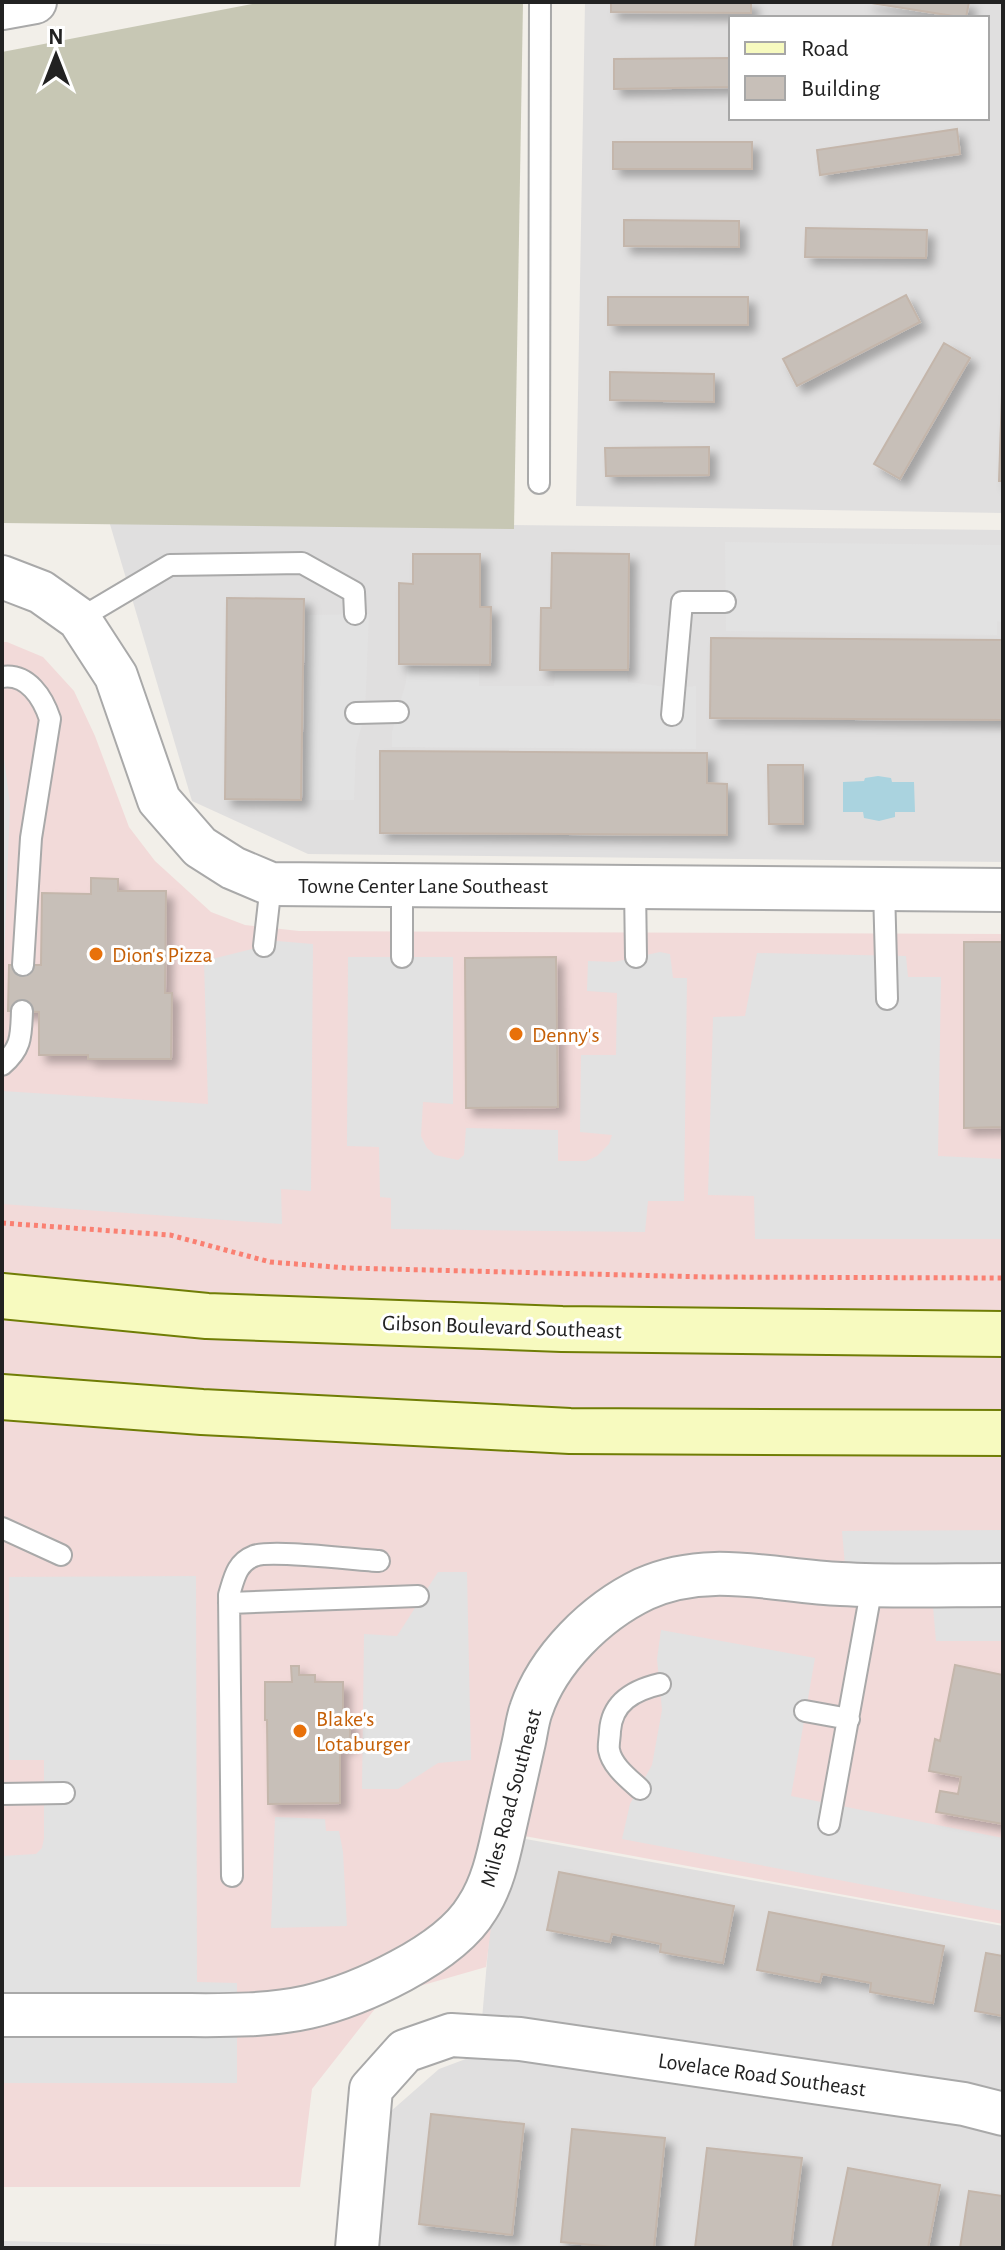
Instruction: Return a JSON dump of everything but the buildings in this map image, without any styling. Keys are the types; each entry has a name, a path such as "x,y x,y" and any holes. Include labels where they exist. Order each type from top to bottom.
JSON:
{"main road":[{"name":"Gibson Boulevard Southeast","path":"2,1296 207,1316 285,1319 562,1329 1003,1334"},
{"path":"2,1397 202,1412 570,1431 1003,1433"}],"street":[{"path":"2,8 35,2"},
{"name":"Towne Center Lane Southeast","path":"3,579 41,592 79,619 116,676 159,800 200,847 233,868 271,884 1003,890"},
{"name":"Miles Road Southeast","path":"2,2015 265,2014 347,1996 382,1981 429,1953 467,1923 488,1887 531,1710 543,1683 558,1660 590,1624 642,1590 671,1579 732,1572 872,1586 1003,1585"},
{"name":"Lovelace Road Southeast","path":"357,2248 371,2089 405,2051 451,2035 520,2039 964,2104 1003,2114"}],"lane":[{"path":"539,483 540,2"},
{"path":"79,619 170,565 199,564 302,563 354,592 355,614"},
{"path":"672,715 682,602 725,602"},
{"path":"2,677 10,676 33,687 44,701 50,719 31,838 23,965"},
{"path":"356,713 398,712"},
{"path":"264,946 271,884"},
{"path":"402,885 402,957"},
{"path":"635,887 636,957"},
{"path":"884,889 887,999"},
{"path":"2,1065 14,1055 21,1038 22,1011"},
{"path":"2,1528 61,1555"},
{"path":"232,1876 229,1603 236,1569 256,1555 379,1561"},
{"path":"829,1824 872,1586"},
{"path":"229,1603 418,1596"},
{"path":"640,1789 620,1772 609,1750 611,1722 621,1702 640,1689 660,1684"},
{"path":"805,1711 849,1719"},
{"path":"2,1794 64,1793"}],"path":[{"path":"2,1223 170,1235 270,1262 347,1268 708,1277 1003,1278"}],"shaded area":[{"path":"263,2 523,2 514,529 2,523 2,52"},
{"path":"585,2 1003,2 1003,513 576,506"},
{"path":"109,521 1003,530 1003,862 308,854 192,801"},
{"path":"725,542 1002,545 1003,623 997,621 997,635 726,631"},
{"path":"369,614 365,713 356,747 354,800 305,800 308,615"},
{"path":"2,642 43,657 74,691 95,736 129,827 155,861 211,912 245,925 299,931 1003,934 1003,1924 503,1832 486,1967 385,1996 312,2089 300,2187 2,2187"},
{"path":"407,668 479,668 479,686 554,686 555,673 627,672 628,682 675,688 696,686 696,749 392,747 392,732"},
{"path":"2,743 10,804 2,1014"},
{"path":"277,941 313,944 311,1191 281,1189 282,1224 2,1204 2,1091 208,1104 204,961"},
{"path":"660,952 670,954 673,978 687,978 684,1201 648,1201 645,1232 391,1229 391,1198 380,1197 379,1147 347,1146 348,957 453,957 453,1104 423,1102 421,1136 435,1155 458,1160 464,1155 466,1128 558,1130 558,1161 586,1161 597,1156 609,1144 612,1135 580,1132 581,1055 616,1055 617,993 587,991 588,961 614,962"},
{"path":"757,953 906,956 908,977 941,977 938,1156 1003,1159 1003,1239 755,1239 754,1196 708,1195 713,1017 745,1016"},
{"path":"1003,1530 1003,1641 936,1641 933,1607 872,1586 845,1565 842,1531"},
{"path":"438,1572 467,1572 471,1760 438,1763 398,1789 362,1789 364,1634 397,1636"},
{"path":"196,1576 197,1982 237,1983 237,2083 2,2083 2,1856 36,1854 42,1848 44,1838 44,1760 9,1760 9,1577"},
{"path":"661,1630 815,1658 791,1796 1003,1838 1003,1911 622,1839 630,1804 652,1765 662,1710 657,1659"},
{"path":"275,1817 325,1819 326,1831 339,1831 347,1926 271,1928"},
{"path":"498,1834 1003,1926 1003,2248 376,2248 390,2112 439,2069 479,2054"},
{"path":"2,2241 305,2247 311,2248 2,2248"}],"water":[{"path":"865,778 891,778 892,782 914,782 915,812 895,812 895,817 879,821 864,818 863,812 843,812 843,782 864,781"}],"place":[{"name":"Dion's Pizza","path":"96,954"},
{"name":"Denny's","path":"516,1034"},
{"name":"Blake's Lotaburger","path":"300,1731"}]}
